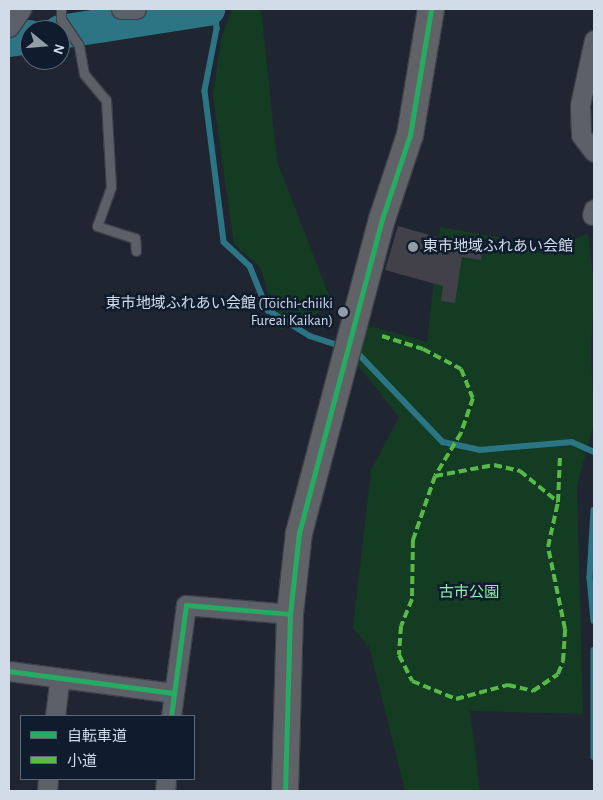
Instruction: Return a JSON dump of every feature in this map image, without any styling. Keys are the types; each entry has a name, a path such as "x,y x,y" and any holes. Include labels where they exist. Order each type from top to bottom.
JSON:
{"street":[{"path":"9,27 21,9"},
{"path":"121,9 136,9"},
{"path":"285,791 290,614 299,533 350,334 410,135 431,9"},
{"path":"594,40 580,105 581,135 594,152"},
{"path":"171,715 186,605 290,614"},
{"path":"9,671 174,693"},
{"path":"55,715 60,678"}],"lane":[{"path":"61,9 61,19 79,46 84,74 106,100 111,186 96,226 135,238 136,251"}],"green space":[{"path":"232,9 261,9 277,161 333,306 280,330 260,267 234,244 213,95 221,40"},
{"name":"古市公園","path":"440,227 553,247 588,234 594,282 591,352 594,423 577,486 583,714 470,711 480,791 405,791 369,647 353,628 371,470 399,417 356,363 367,325 427,342"}],"building":[{"path":"398,226 451,241 452,237 483,242 481,260 462,257 455,303 441,301 443,286 385,270"}],"waterway":[{"path":"70,30 208,9"},
{"path":"215,9 217,29 205,91 224,242 250,266 268,310 310,336 341,346"},
{"path":"9,40 20,38"},
{"path":"355,350 443,442 480,450 572,442 594,452"},
{"path":"594,510 590,578 594,621"},
{"path":"594,650 594,757"}],"marked path":[{"path":"382,336 423,349 461,369 473,398 461,433 435,476 413,540 412,599 401,626 399,655 412,681 456,699 508,685 533,691 558,674 563,661 565,629 548,547 558,502 560,457"},
{"path":"435,476 494,465 520,471 558,502"}],"cycle path":[{"path":"285,791 290,614 299,533 382,219 410,135 431,9"},
{"path":"171,715 186,605 290,614"},
{"path":"9,671 173,693"}],"place":[{"name":"東市地域ふれあい会館","path":"413,247"},
{"name":"東市地域ふれあい会館 (Tōichi-chiiki Fureai Kaikan)","path":"343,312"}]}
